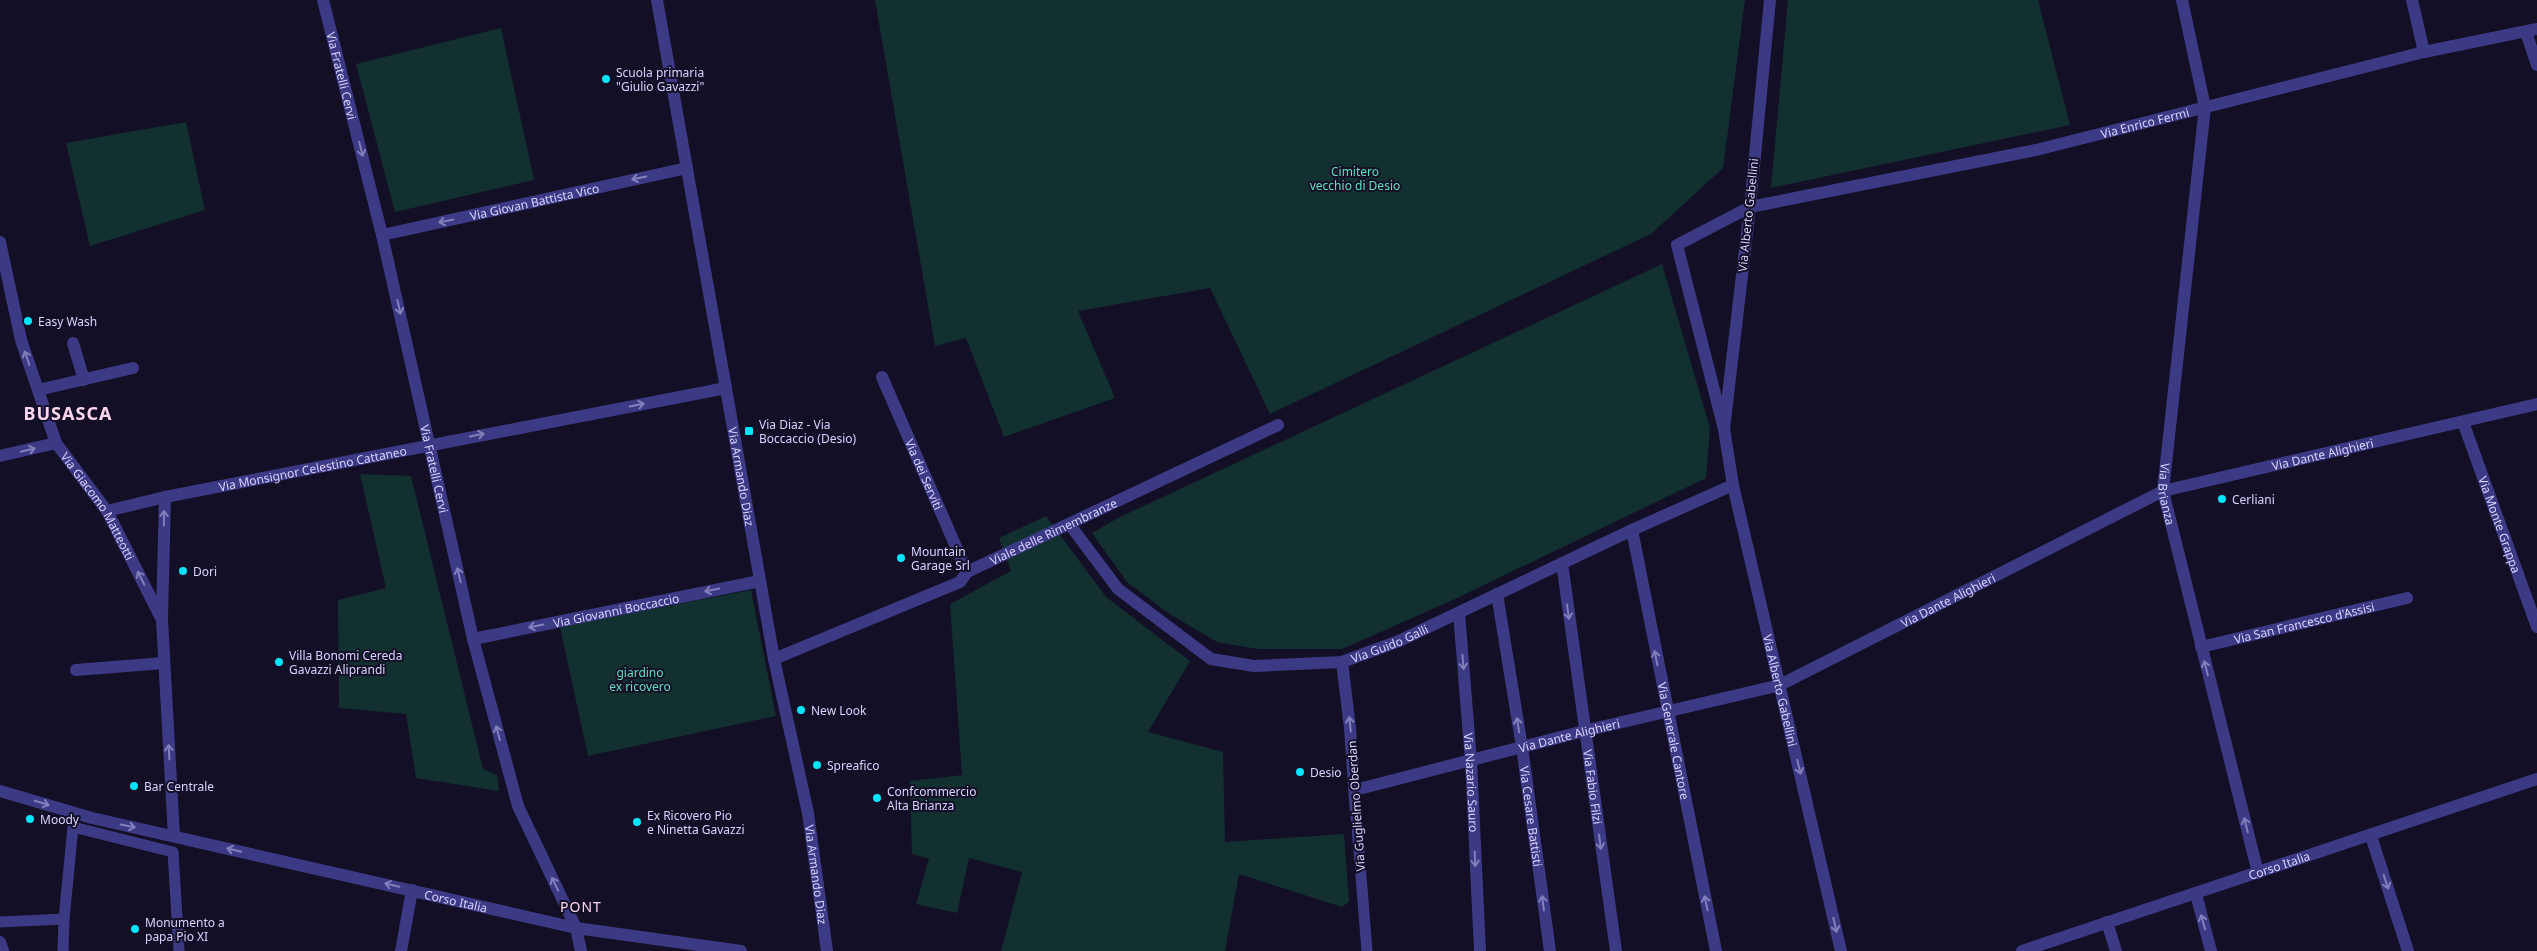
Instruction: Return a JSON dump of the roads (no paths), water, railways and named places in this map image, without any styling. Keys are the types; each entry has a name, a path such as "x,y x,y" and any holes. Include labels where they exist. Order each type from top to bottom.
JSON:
{"street":[{"name":"Via Fratelli Cervi","path":"323,0 382,235 473,639 518,806 576,928 581,951"},
{"name":"Via Armando Diaz","path":"657,0 774,659 808,813 827,951"},
{"name":"Via Alberto Gabellini","path":"1724,429 1750,207 1770,0"},
{"name":"Via Brianza","path":"2182,0 2205,107 2163,491 2258,873"},
{"path":"2412,0 2424,52"},
{"name":"Via Enrico Fermi","path":"1750,207 2036,150 2424,52 2531,30"},
{"path":"2531,30 2537,65"},
{"name":"Via Giovan Battista Vico","path":"382,235 687,168"},
{"name":"Via Alberto Gabellini","path":"1750,207 1677,245 1724,429 1733,485 1841,951"},
{"name":"Via Giacomo Matteotti","path":"0,242 21,340 56,443 107,511 162,620"},
{"path":"73,343 84,380"},
{"path":"38,390 133,368"},
{"name":"Via dei Serviti","path":"882,377 967,572"},
{"name":"Via Monsignor Celestino Cattaneo","path":"107,511 165,497 429,444 726,388"},
{"name":"Via Dante Alighieri","path":"1355,790 1584,731 1667,714 1780,685 2163,491 2537,404"},
{"name":"Via Monte Grappa","path":"2464,422 2537,627"},
{"name":"Viale delle Rimembranze","path":"774,659 960,582 967,572 1070,525 1278,425"},
{"path":"0,456 56,443"},
{"name":"Via Guido Galli","path":"1070,525 1118,589 1211,659 1254,666 1342,662 1390,644 1459,613 1632,530 1733,485"},
{"name":"Via Giacomo Matteotti","path":"165,497 162,620 174,836"},
{"name":"Via Generale Cantore","path":"1632,530 1667,714 1716,951"},
{"name":"Via Fabio Filzi","path":"1562,564 1616,951"},
{"name":"Via Giovanni Boccaccio","path":"473,639 760,581"},
{"name":"Via Cesare Battisti","path":"1497,594 1522,747 1550,951"},
{"name":"Via San Francesco d'Assisi","path":"2201,647 2407,598"},
{"name":"Via Nazario Sauro","path":"1459,613 1471,761 1480,951"},
{"name":"Via Guglielmo Oberdan","path":"1342,662 1355,790 1367,951"},
{"path":"76,670 164,663"},
{"name":"Corso Italia","path":"2022,951 2537,779"},
{"name":"Corso Italia","path":"0,791 83,816 576,928 741,951"},
{"path":"63,951 72,827 174,852"},
{"path":"174,836 180,951"},
{"path":"2370,836 2408,951"},
{"path":"401,951 412,890"},
{"path":"2196,894 2212,951"},
{"path":"0,922 64,919"},
{"path":"2107,922 2116,951"},
{"path":"0,942 3,951"}],"place":[{"name":"Scuola primaria \"Giulio Gavazzi\"","path":"606,79"},
{"name":"Easy Wash","path":"28,321"},
{"name":"Via Diaz - Via Boccaccio (Desio)","path":"749,431"},
{"name":"Cerliani","path":"2222,499"},
{"name":"Mountain Garage Srl","path":"901,558"},
{"name":"Dori","path":"183,571"},
{"name":"Villa Bonomi Cereda Gavazzi Aliprandi","path":"279,662"},
{"name":"New Look","path":"801,710"},
{"name":"Spreafico","path":"817,765"},
{"name":"Desio","path":"1300,772"},
{"name":"Bar Centrale","path":"134,786"},
{"name":"Confcommercio Alta Brianza","path":"877,798"},
{"name":"Moody","path":"30,819"},
{"name":"Ex Ricovero Pio e Ninetta Gavazzi","path":"637,822"},
{"name":"Monumento a papa Pio XI","path":"135,929"}],"district":[{"name":"BUSASCA","path":"68,413"},
{"name":"PONT","path":"581,906"}],"park label":[{"name":"Cimitero vecchio di Desio","path":"1355,178"},
{"name":"giardino ex ricovero","path":"640,679"}]}
